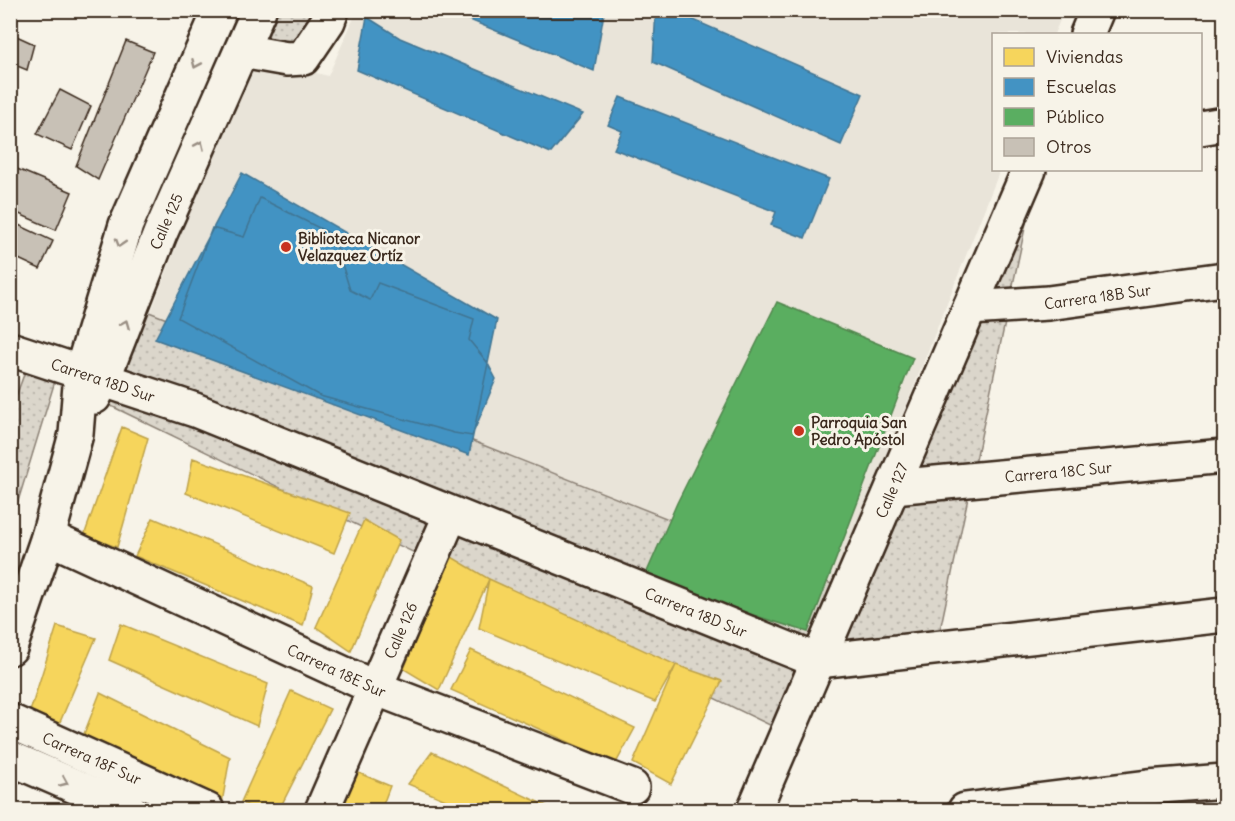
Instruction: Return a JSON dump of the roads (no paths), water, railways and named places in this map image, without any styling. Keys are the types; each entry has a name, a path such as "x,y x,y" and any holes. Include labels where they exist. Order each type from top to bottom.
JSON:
{"street":[{"name":"Calle 125","path":"10,648 48,537 92,376 126,225 220,10"},
{"name":"Calle 125","path":"92,376 160,234 259,10"},
{"path":"241,51 286,59 303,58 328,21 332,10"},
{"path":"1087,33 1097,10"},
{"path":"1202,128 1224,124"},
{"name":"Calle 127","path":"754,810 1029,171"},
{"name":"Carrera 18B Sur","path":"970,308 1048,303 1224,279"},
{"name":"Carrera 18D Sur","path":"10,349 195,410 819,661 1224,615"},
{"name":"Carrera 18D Sur","path":"195,410 741,633"},
{"name":"Carrera 18C Sur","path":"893,487 1224,456"},
{"name":"Calle 126","path":"322,810 450,516"},
{"name":"Carrera 18E Sur","path":"48,537 375,688 632,787"},
{"name":"Carrera 18F Sur","path":"10,720 207,810"},
{"path":"10,758 130,810"},
{"path":"965,810 1224,780"}],"place":[{"name":"Biblioteca Nicanor Velazquez Ortíz","path":"286,247"},
{"name":"Parroquia San Pedro Apóstol","path":"799,431"}]}
